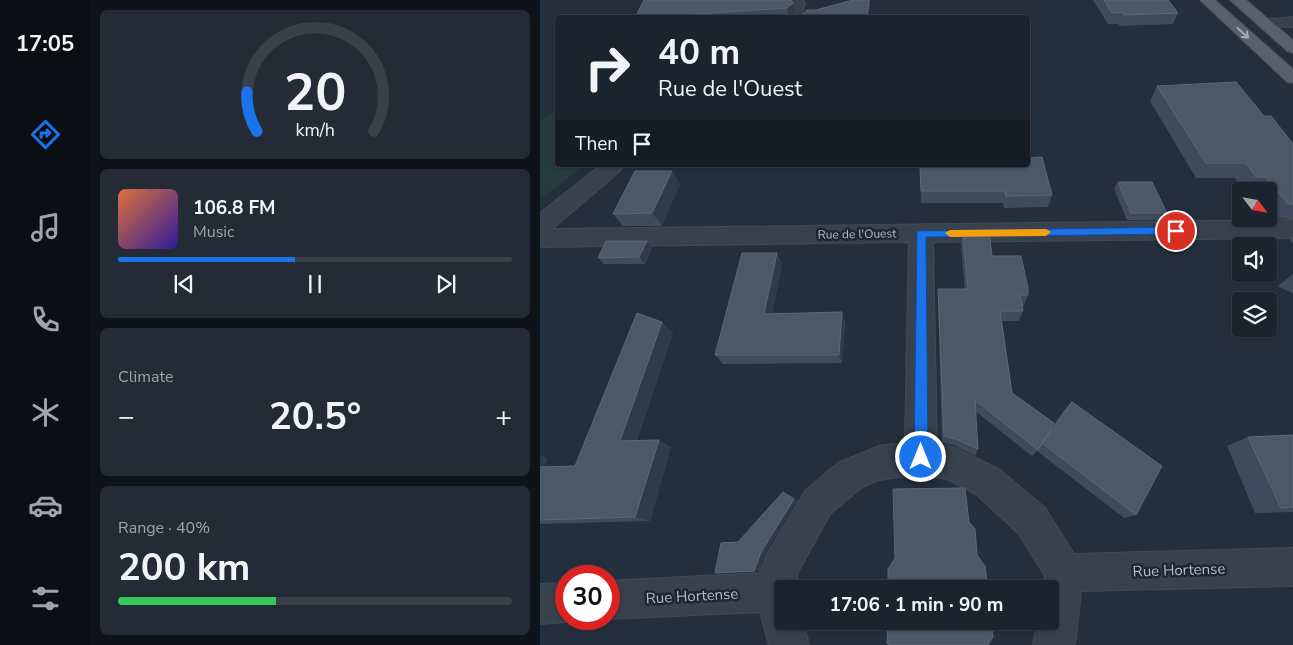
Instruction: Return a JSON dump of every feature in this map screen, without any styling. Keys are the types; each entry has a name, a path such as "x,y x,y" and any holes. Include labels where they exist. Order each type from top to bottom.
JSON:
{"main road":[{"path":"1207,0 1293,78"},
{"path":"1237,0 1293,48"}],"street":[{"path":"796,0 799,15"},
{"path":"1264,23 1293,22"},
{"path":"540,226 612,167"},
{"name":"Rue de l'Ouest","path":"540,238 1293,229"},
{"path":"921,234 921,457"},
{"path":"780,580 780,567 818,502 850,475 879,463 921,457 953,464 988,482 1032,521 1064,574 1056,639 1053,645"},
{"name":"Rue Hortense","path":"1064,574 1293,567"},
{"name":"Rue Hortense","path":"620,601 774,611"},
{"path":"540,604 555,603"},
{"path":"785,630 789,645"}],"green space":[{"path":"555,111 555,167 581,167 540,200 540,122"}],"building":[{"path":"644,0 791,0 793,3 787,8 681,15 636,15"},
{"path":"853,0 869,0 867,15 802,15 807,10 816,10"},
{"path":"1104,0 1168,0 1178,13 1124,15 1122,12 1112,13"},
{"path":"1236,82 1264,116 1271,116 1293,144 1293,204 1288,204 1278,192 1278,182 1270,182 1266,177 1256,177 1246,163 1206,163 1157,86"},
{"path":"1042,157 1052,195 1006,196 1005,191 921,191 920,167 1030,167 1030,158"},
{"path":"635,171 672,171 652,213 613,214"},
{"path":"1118,182 1152,182 1167,213 1131,213"},
{"path":"989,231 992,256 1021,256 1028,288 1028,295 1020,295 1023,311 1000,311 1012,393 1054,423 1038,450 975,400 978,449 944,436 938,289 968,289 963,232"},
{"path":"606,241 647,241 639,257 598,258"},
{"path":"742,253 777,253 764,314 842,312 839,355 715,355"},
{"path":"637,313 662,322 620,441 659,440 635,517 540,520 540,467 575,466"},
{"path":"1072,402 1162,466 1136,515 1042,443"},
{"path":"1293,435 1293,507 1281,508 1248,437"},
{"path":"965,488 969,522 975,529 977,555 985,566 987,580 888,580 888,569 895,558 893,489"},
{"path":"783,492 794,499 761,552 754,571 715,573 721,543 738,542"},
{"path":"888,630 992,630 993,637 988,645 889,645 887,643"}],"slow traffic":[{"path":"950,233 1046,232"}],"route":[{"path":"921,457 921,234 1176,231"}]}
